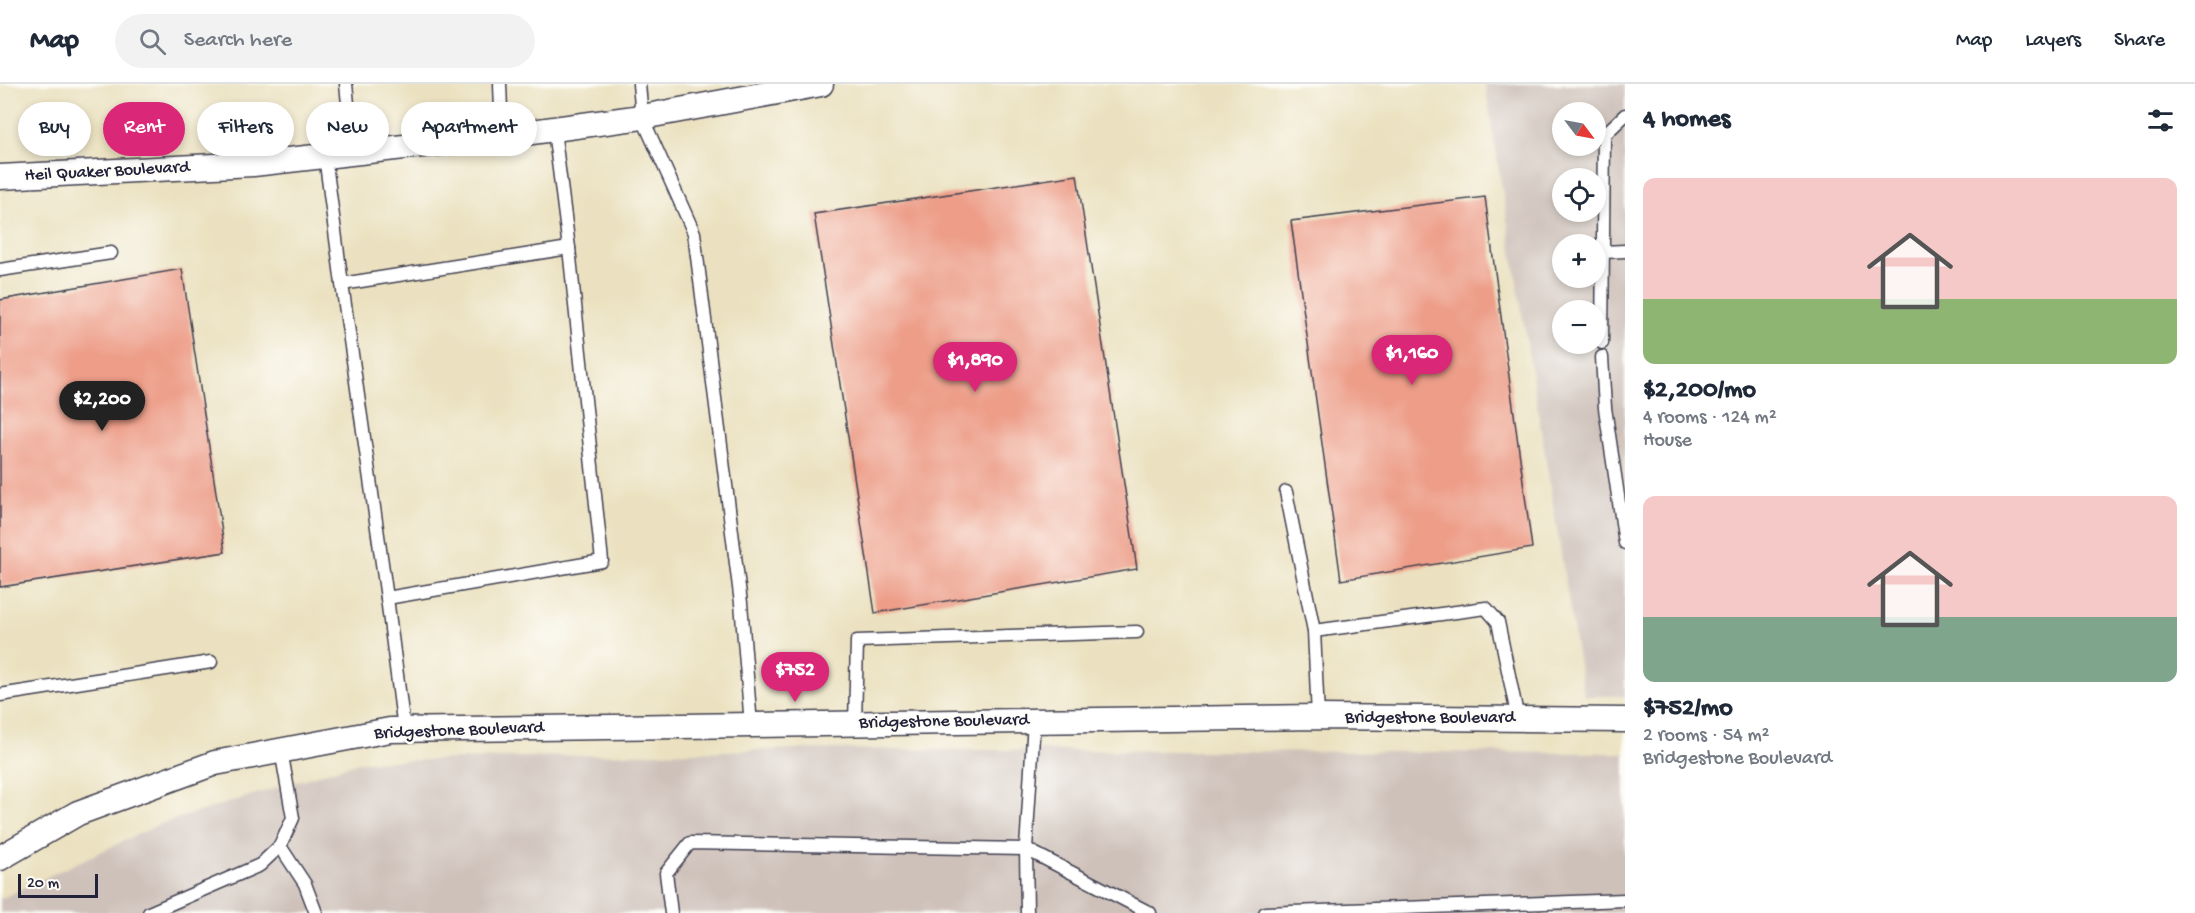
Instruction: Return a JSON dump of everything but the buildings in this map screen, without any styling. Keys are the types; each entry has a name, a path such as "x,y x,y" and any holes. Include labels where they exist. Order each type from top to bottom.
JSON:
{"street":[{"name":"Heil Quaker Boulevard","path":"537,132 642,117 821,84"},
{"name":"Heil Quaker Boulevard","path":"0,177 252,164 325,156"},
{"name":"Bridgestone Boulevard","path":"0,858 78,813 215,763 390,730 1318,717 1625,720"}],"lane":[{"path":"346,84 348,102"},
{"path":"500,84 501,102"},
{"path":"639,84 642,117 694,233 740,591 751,725"},
{"path":"1603,234 1604,135 1625,115"},
{"path":"387,598 602,561 569,248 554,130"},
{"path":"325,156 404,729"},
{"path":"342,284 569,248"},
{"path":"1606,252 1625,251"},
{"path":"0,270 111,253"},
{"path":"1602,357 1605,408 1624,539"},
{"path":"1286,492 1314,631 1318,717"},
{"path":"1314,631 1486,608 1498,622 1518,719"},
{"path":"855,724 857,641 1137,632"},
{"path":"0,695 211,662"},
{"path":"1027,913 1026,849 1034,721"},
{"path":"149,913 260,865 280,846 293,818 281,750"},
{"path":"671,913 666,873 690,843 1026,849 1150,913"},
{"path":"280,846 305,884 316,913"},
{"path":"1265,913 1625,900"}],"shaded area":[{"path":"1485,84 1625,84 1625,696 1584,696"},
{"path":"792,749 1625,753 1625,913 0,913 0,899 160,824 359,762"}]}
